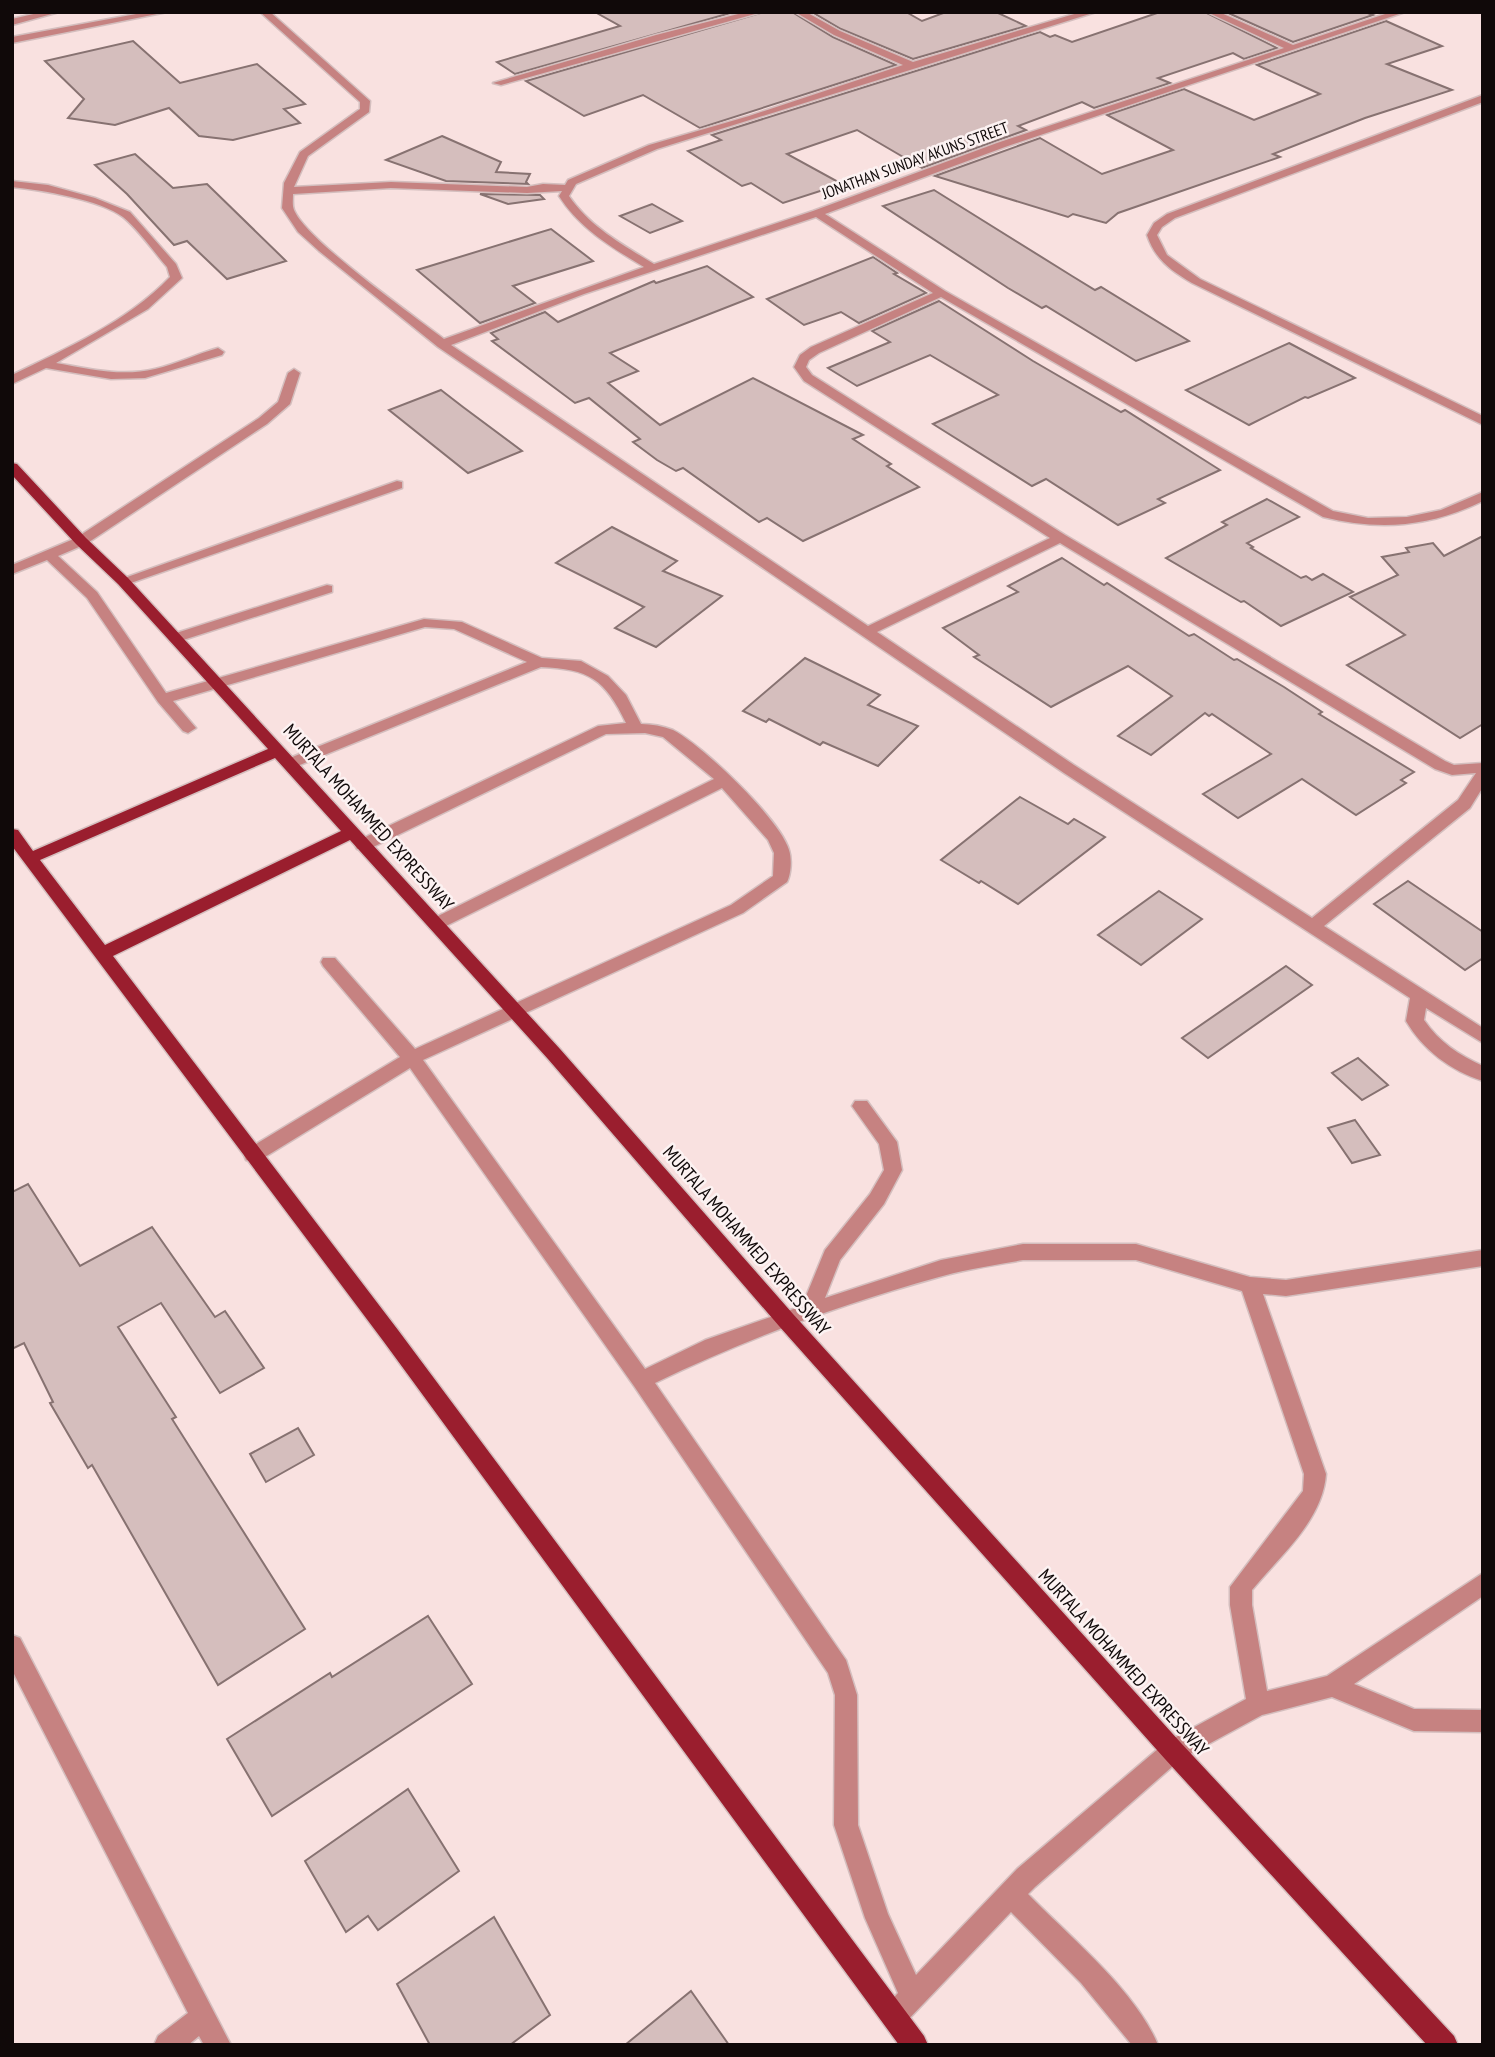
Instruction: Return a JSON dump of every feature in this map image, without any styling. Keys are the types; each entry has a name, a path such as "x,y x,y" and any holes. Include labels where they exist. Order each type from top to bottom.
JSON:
{"main road":[{"name":"MURTALA MOHAMMED EXPRESSWAY","path":"12,467 81,541 123,581 436,924 786,1320 1174,1751 1445,2045"},
{"path":"31,858 284,757"},
{"path":"12,834 406,1356 915,2045"},
{"path":"104,953 357,838"}],"street":[{"path":"12,22 55,12"},
{"path":"12,40 163,12"},
{"path":"264,12 365,101 365,110 304,154 294,170 287,208 302,230 442,344 1069,769 1483,1037"},
{"path":"498,83 758,12"},
{"path":"799,12 837,33 914,66"},
{"path":"652,267 578,216 564,196 572,182 601,167 653,147 753,118 862,80 1092,12"},
{"path":"1211,12 1292,48"},
{"name":"JONATHAN SUNDAY AKUNS STREET","path":"442,344 652,267 817,213 1001,145 1401,12"},
{"path":"1483,98 1171,216 1157,225 1152,235 1157,251 1168,264 1196,281 1483,421"},
{"path":"12,184 44,187 91,200 126,214 172,266 176,278 166,291 107,329 12,380"},
{"path":"288,191 391,185 527,190 568,188"},
{"path":"817,213 941,293 1328,514 1356,523 1425,519 1452,512 1483,496"},
{"path":"941,293 815,350 804,358 800,368 808,378 1060,538 1440,765 1452,770 1483,768"},
{"path":"43,364 134,376 178,366 218,352"},
{"path":"12,570 81,541 263,421 284,404 293,373"},
{"path":"123,581 397,485"},
{"path":"867,632 1060,538"},
{"path":"49,555 92,595 163,699 188,728"},
{"path":"174,638 327,589"},
{"path":"163,699 424,623 457,625 539,662 576,664 603,679 621,698 636,729"},
{"path":"284,757 539,662"},
{"path":"253,1154 412,1058 737,909 781,878 781,850 768,827 723,781 666,734 636,729 603,729 357,838"},
{"path":"1313,926 1464,804 1483,775"},
{"path":"436,924 723,781"},
{"path":"329,962 412,1058 641,1380 838,1668 846,1695 846,1825 877,1918 913,1996"},
{"path":"1419,997 1415,1021 1426,1039 1452,1060 1483,1074"},
{"path":"810,1311 832,1256 877,1199 893,1170 888,1142 861,1106"},
{"path":"641,1380 712,1346 810,1311 941,1268 1023,1252 1136,1252 1250,1285 1286,1288 1483,1258"},
{"path":"1250,1285 1315,1474 1314,1492 1306,1508 1241,1587 1241,1605 1258,1705"},
{"path":"894,2016 1026,1878 1174,1751 1258,1705 1332,1686 1483,1583"},
{"path":"12,1646 218,2045"},
{"path":"1332,1686 1414,1720 1483,1721"},
{"path":"1010,1895 1090,1974 1140,2033 1145,2045"},
{"path":"167,2045 204,2016"}],"building":[{"path":"595,12 734,12 515,74 497,62 620,26"},
{"path":"764,12 792,12 833,37 896,65 700,128 643,95 584,116 526,81"},
{"path":"812,12 906,12 922,21 946,12 996,12 1026,26 913,59 841,29"},
{"path":"1160,12 1205,12 1277,48 1244,59 1233,53 1158,78 1170,83 1094,108 1082,102 1018,126 1026,130 922,168 857,130 787,154 842,184 783,203 751,183 742,186 688,151 721,140 712,135 1040,32 1072,42"},
{"path":"1226,12 1365,12 1373,15 1293,42"},
{"path":"1386,21 1442,46 1387,64 1452,90 1365,118 1273,154 1280,157 1118,213 1106,223 1073,214 1068,217 935,176 1040,138 1102,174 1173,150 1107,115 1184,89 1254,120 1320,94 1257,65"},
{"path":"133,41 180,83 257,64 305,104 284,109 300,123 233,140 199,136 169,108 115,125 68,118 84,99 45,61"},
{"path":"442,136 501,162 496,172 530,174 526,182 528,184 446,181 386,160"},
{"path":"135,154 173,188 207,184 286,261 227,279 187,241 174,245 127,194 95,165"},
{"path":"934,190 1095,290 1101,287 1189,341 1136,361 1046,306 1042,308 1008,288 883,206"},
{"path":"480,194 540,195 544,199 508,204"},
{"path":"652,204 682,221 650,233 620,216"},
{"path":"551,229 593,261 513,286 535,303 480,323 417,270"},
{"path":"873,257 897,273 894,274 926,293 859,323 841,312 804,325 767,299"},
{"path":"707,266 753,297 610,353 638,371 608,383 660,425 753,378 863,435 853,439 891,464 887,466 919,487 803,541 767,518 759,522 683,468 676,471 657,460 633,442 640,439 589,398 575,403 492,341 498,339 491,333 545,312 558,322 654,281 656,283"},
{"path":"939,301 1033,361 1121,412 1125,410 1220,470 1158,499 1165,503 1118,525 1046,479 1032,486 933,424 998,395 930,355 857,386 828,368 890,342 872,331"},
{"path":"1289,343 1355,378 1305,397 1249,425 1186,390"},
{"path":"441,390 522,451 468,473 389,410"},
{"path":"1267,499 1299,517 1247,543 1253,547 1251,548 1301,578 1306,576 1312,580 1323,574 1353,592 1281,626 1244,601 1241,602 1166,558 1227,525 1222,522"},
{"path":"612,527 677,561 663,571 722,596 656,647 615,628 644,607 556,563"},
{"path":"1483,536 1483,724 1460,738 1347,665 1405,635 1350,597 1398,575 1382,557 1409,552 1406,548 1433,543 1444,556"},
{"path":"1062,558 1104,585 1107,583 1189,636 1194,634 1234,660 1237,659 1284,687 1322,712 1319,714 1414,772 1401,780 1406,783 1356,815 1302,779 1238,818 1203,794 1271,754 1212,714 1209,716 1205,713 1151,755 1118,736 1172,696 1128,666 1051,707 974,657 979,655 943,628 1018,592 1008,586"},
{"path":"805,658 880,695 868,705 918,726 878,766 823,742 820,745 769,719 766,722 743,711"},
{"path":"1020,797 1068,824 1074,819 1105,837 1018,904 941,860"},
{"path":"1408,881 1483,932 1483,958 1465,970 1374,904"},
{"path":"1159,891 1202,919 1141,965 1098,935"},
{"path":"1286,966 1312,985 1208,1058 1182,1038"},
{"path":"1358,1058 1388,1085 1362,1100 1332,1073"},
{"path":"1355,1120 1380,1155 1352,1163 1328,1128"},
{"path":"28,1184 80,1266 152,1227 215,1317 225,1311 264,1368 220,1393 161,1303 118,1327 176,1417 172,1419 305,1629 218,1685 92,1465 88,1468 50,1403 53,1402 24,1343 12,1349 12,1192"},
{"path":"298,1428 314,1455 266,1482 250,1454"},
{"path":"428,1616 472,1684 272,1816 227,1739 330,1673 332,1677"},
{"path":"408,1789 459,1871 378,1930 368,1916 346,1932 305,1861"},
{"path":"494,1917 550,2015 510,2045 430,2045 397,1984"},
{"path":"691,1991 729,2045 625,2045"}]}
